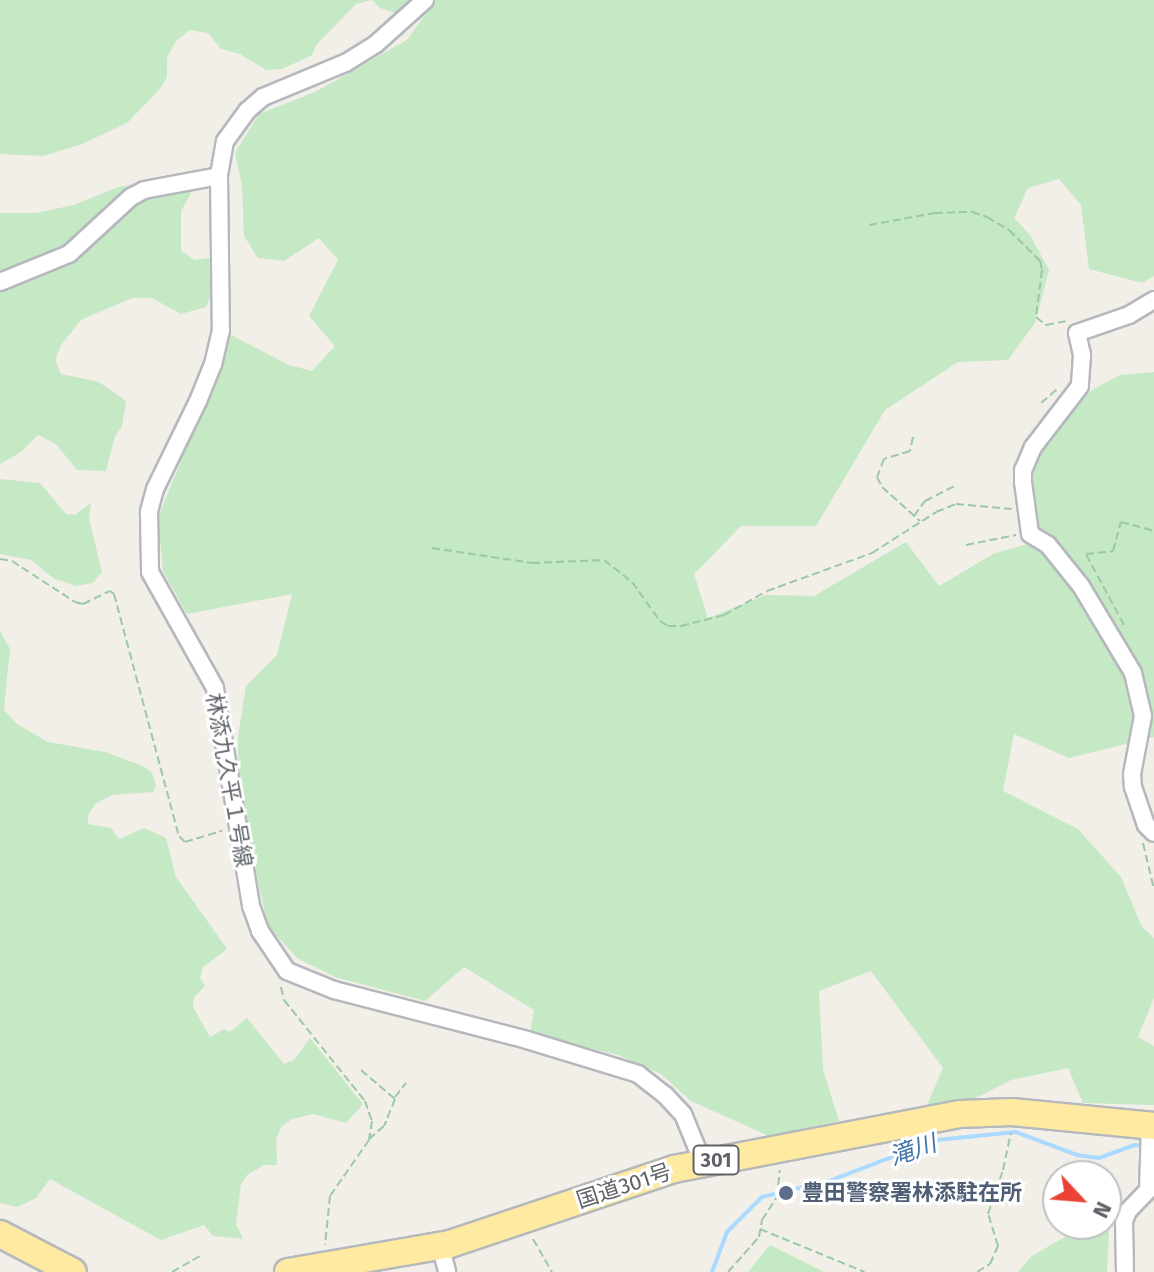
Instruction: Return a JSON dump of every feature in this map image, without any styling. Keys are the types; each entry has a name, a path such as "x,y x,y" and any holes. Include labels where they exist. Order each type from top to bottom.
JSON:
{"highway":[{"name":"国道301号","path":"288,1272 440,1245 627,1183 703,1163 960,1114 1012,1112 1152,1126"},
{"path":"0,1234 73,1272"}],"street":[{"name":"林添九久平１号線","path":"287,971 260,931 251,906 215,688 150,572 149,512 155,489 208,377 221,330 219,176 225,141 247,111 263,97 345,63 376,44 425,0"},
{"path":"0,282 69,254 131,197 144,190 219,176"},
{"path":"1150,829 1132,774 1141,737 1141,700 1121,650 1081,586 1048,545 1030,534 1023,482 1027,458 1080,386 1082,355 1077,333 1129,315 1154,300"},
{"path":"287,971 334,990 527,1040 638,1074 683,1114 703,1163"},
{"path":"1125,1272 1124,1221 1128,1211 1148,1190 1152,1126"},
{"path":"440,1245 447,1272"}],"path":[{"path":"869,225 935,213 972,212 987,217 1009,230 1040,261 1041,284 1034,311 1040,322 1046,325 1069,322 1077,333"},
{"path":"913,437 910,451 884,459 877,477 882,487 921,522"},
{"path":"914,517 925,501 955,486"},
{"path":"432,548 532,563 604,560 632,582 660,621 668,626 681,626 724,615 767,591 872,553 956,504 1026,509"},
{"path":"1121,650 1124,625 1086,554 1113,551 1121,522 1154,531"},
{"path":"966,545 1030,534"},
{"path":"0,559 12,561 75,602 83,604 110,591 114,594 179,836 185,842 227,829 239,830"},
{"path":"1150,829 1143,849 1154,889"},
{"path":"287,971 280,990 284,1000 365,1101 372,1121 369,1139"},
{"path":"361,1070 394,1098"},
{"path":"326,1266 330,1196 369,1139 384,1126 394,1098 406,1083"},
{"path":"977,1272 990,1264 998,1246 988,1214 1003,1170 1012,1112"},
{"path":"728,1272 759,1237 762,1220 777,1197 780,1172 773,1148"},
{"path":"523,1220 552,1272"},
{"path":"760,1229 865,1272"},
{"path":"172,1272 203,1254"}],"green space":[{"path":"0,0 372,0 356,4 317,44 312,55 282,69 266,70 240,54 221,49 208,33 190,30 176,41 167,57 167,77 160,89 127,123 82,144 43,156 0,154"},
{"path":"372,0 417,0 398,14 380,8"},
{"path":"436,0 1154,0 1154,276 1142,283 1089,269 1081,205 1059,179 1028,188 1014,218 1030,235 1049,270 1035,323 1008,360 958,362 885,410 816,526 741,526 694,574 708,618 766,595 814,596 906,542 939,586 993,554 1031,543 1038,530 1026,483 1032,462 1058,426 1092,390 1120,375 1154,372 1154,737 1069,758 1014,734 1003,791 1078,829 1121,877 1142,927 1154,938 1154,998 1138,1037 1154,1046 1154,1105 1083,1103 1068,1068 1011,1080 946,1113 926,1107 943,1068 871,971 819,991 823,1070 839,1121 769,1136 691,1101 661,1074 618,1055 530,1033 534,1010 464,967 425,1001 335,977 297,958 268,926 239,797 238,737 246,686 277,655 292,594 187,614 163,571 158,518 231,335 289,365 312,371 335,346 309,316 338,260 319,238 284,261 258,258 244,236 242,186 235,153 259,114 315,92 407,40"},
{"path":"189,175 191,193 181,211 181,251 195,260 209,258 215,264 216,281 206,307 181,314 152,298 132,298 81,320 61,345 55,360 61,374 99,382 126,401 122,426 115,436 106,471 77,470 56,444 38,435 21,452 0,464 0,213 36,213 74,205 118,187"},
{"path":"0,479 40,483 66,514 75,515 91,503 89,519 102,572 93,583 76,586 53,578 31,560 0,554"},
{"path":"0,631 10,649 4,710 17,724 48,742 105,752 143,766 152,773 156,785 153,792 112,795 95,804 88,816 88,824 111,828 119,839 144,828 166,838 176,877 227,949 203,967 200,978 205,986 194,997 193,1007 210,1037 224,1029 230,1032 247,1018 284,1064 294,1060 310,1038 363,1104 346,1123 313,1114 292,1119 282,1126 276,1139 277,1165 264,1165 247,1175 241,1184 236,1224 243,1239 213,1236 204,1225 161,1240 50,1179 36,1198 17,1207 0,1203"},
{"path":"1060,1240 1109,1240 1107,1272 1018,1272 1032,1256"},
{"path":"770,1245 824,1272 748,1272"}],"waterway":[{"name":"滝川","path":"712,1272 727,1232 762,1197 829,1181 937,1140 1016,1132 1077,1155 1099,1158 1135,1145 1145,1146"}],"place":[{"name":"豊田警察署林添駐在所","path":"786,1193"}]}
